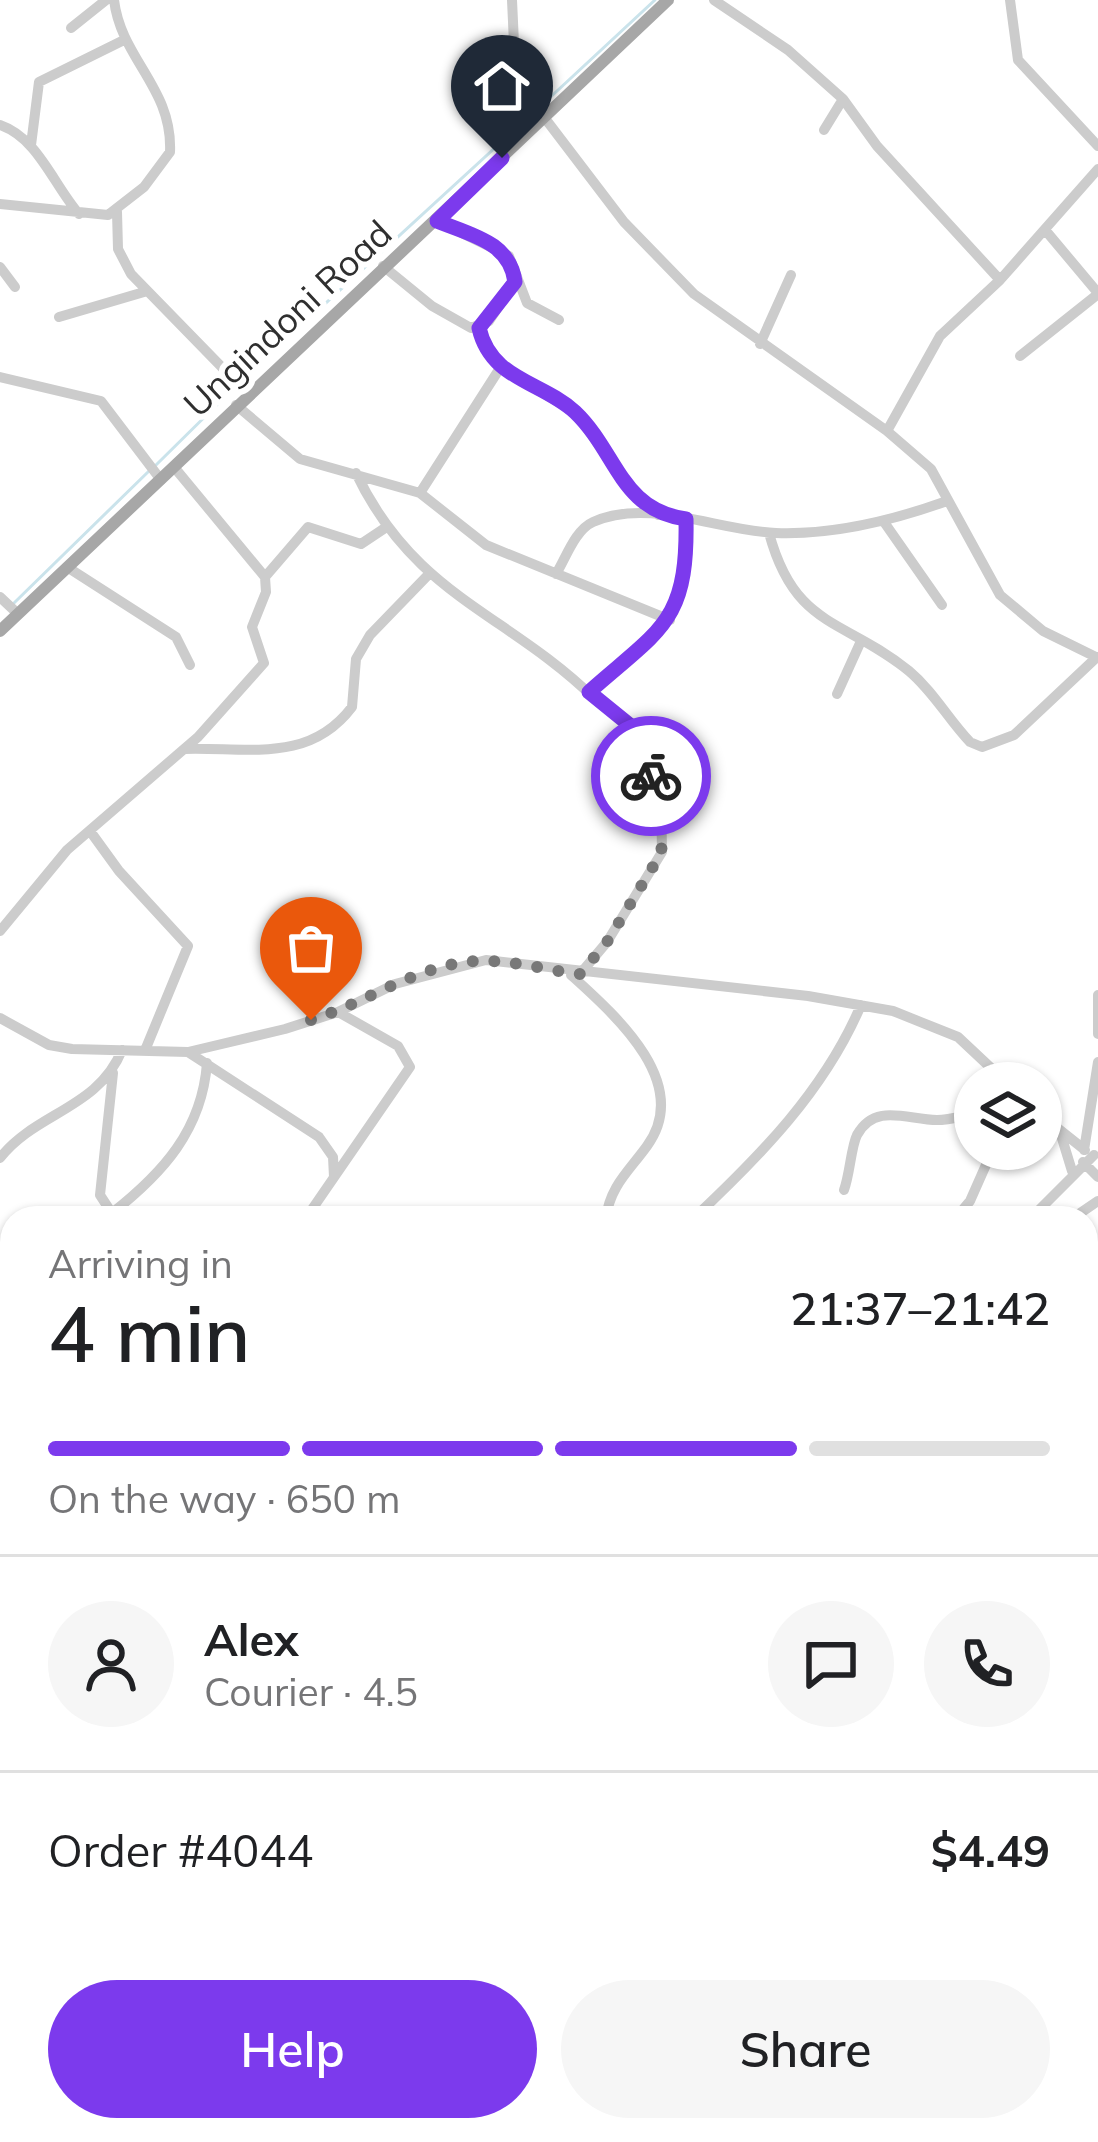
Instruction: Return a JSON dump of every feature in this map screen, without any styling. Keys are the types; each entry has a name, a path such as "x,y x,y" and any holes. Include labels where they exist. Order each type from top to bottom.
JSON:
{"main road":[{"name":"Ungindoni Road","path":"0,631 668,0"}],"street":[{"path":"70,28 110,0 124,40 163,98 170,152 117,212 118,249 144,292 247,393"},
{"path":"512,0 511,48 530,130"},
{"path":"714,0 788,50 843,99 878,146 1000,280"},
{"path":"1010,0 1018,60 1098,146"},
{"path":"31,145 39,82 124,40"},
{"path":"824,130 843,99"},
{"path":"20,133 37,117"},
{"path":"544,117 653,254 760,344 887,431 931,469 1000,595 1028,621 1098,657 1014,735 982,747 970,742 925,685 861,640 830,627 804,603 780,568 769,533"},
{"path":"0,125 20,133 31,145 79,214"},
{"path":"887,431 940,335 1000,280 1098,169"},
{"path":"0,218 4,204 79,214 117,212"},
{"path":"437,221 496,246 514,265 515,282 527,303 559,320"},
{"path":"1020,356 1098,294 1046,230"},
{"path":"383,266 432,306 479,328"},
{"path":"0,267 15,286"},
{"path":"760,344 791,275"},
{"path":"479,328 515,282"},
{"path":"59,317 144,292"},
{"path":"479,328 483,345 500,368 575,412 627,484 658,515"},
{"path":"420,493 500,368"},
{"path":"0,377 101,401 161,480"},
{"path":"236,405 291,455 420,493 486,544 670,620"},
{"path":"896,412 904,445"},
{"path":"0,931 67,850 185,748 264,663 252,627 266,592 265,577 174,467"},
{"path":"356,473 385,528 466,607 628,721 644,744 662,852 607,942 574,973"},
{"path":"556,574 589,524 658,515 769,533 884,522 947,501"},
{"path":"589,692 670,620 685,584 686,519"},
{"path":"884,522 942,605"},
{"path":"265,577 308,527 361,544 385,528"},
{"path":"67,567 176,637 190,665"},
{"path":"185,748 270,752 325,733 352,707 356,659 376,624 430,573"},
{"path":"0,597 18,614"},
{"path":"837,694 861,640"},
{"path":"90,831 119,872 188,946 146,1048"},
{"path":"0,1018 49,1045 188,1052 338,1012 395,984 486,960 893,1011 958,1037 985,1062"},
{"path":"574,973 615,1011 659,1084 664,1103 662,1121 609,1197 608,1206"},
{"path":"1098,995 1098,1034"},
{"path":"707,1206 800,1108 849,1034 861,1005"},
{"path":"314,1206 410,1067 398,1046 338,1012"},
{"path":"107,1206 100,1195 113,1073 122,1050"},
{"path":"188,1052 319,1137 333,1157 334,1177"},
{"path":"1042,1206 1089,1156 1098,1061"},
{"path":"124,1206 182,1142 201,1103 207,1063"},
{"path":"0,1158 94,1094 113,1073"},
{"path":"844,1190 855,1160 855,1137 866,1123 891,1114 954,1117"},
{"path":"1062,1134 1089,1156 1098,1177"},
{"path":"1062,1139 1072,1172"},
{"path":"966,1206 984,1170"},
{"path":"970,1201 971,1206"}],"waterway":[{"path":"529,117 655,0"},
{"path":"242,380 522,123"},
{"path":"156,465 235,387"},
{"path":"14,603 149,471"}],"way so far":[{"path":"311,1020 395,984 486,960 580,974 607,942 628,899 662,852 651,776"}],"route":[{"path":"502,158 437,221 496,246 514,265 515,282 490,321 479,328 483,345 500,368 575,412 627,484 658,515 686,519 686,574 677,610 589,692 637,731 651,776"}]}
